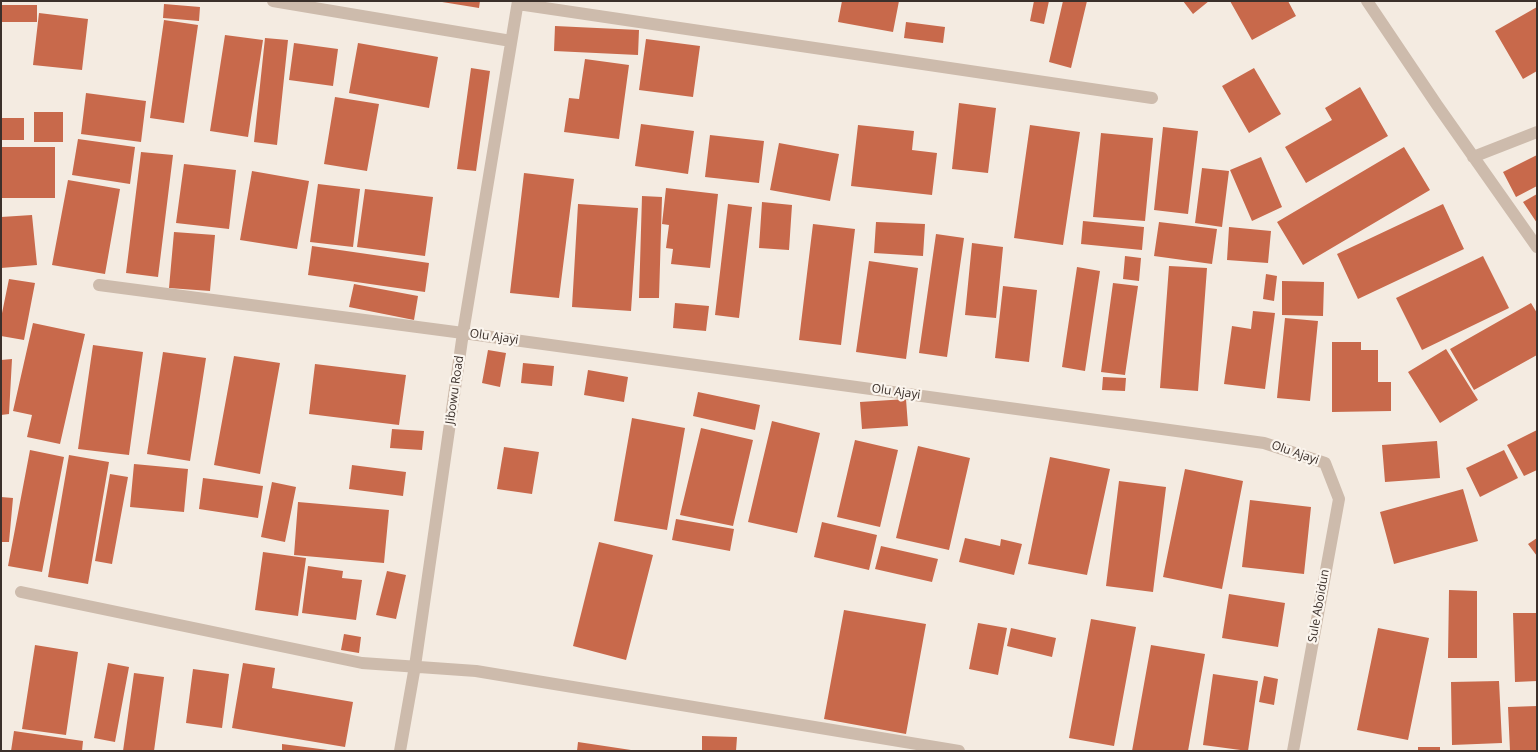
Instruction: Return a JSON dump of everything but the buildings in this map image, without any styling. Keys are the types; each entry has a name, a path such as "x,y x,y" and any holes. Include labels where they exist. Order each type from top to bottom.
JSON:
{"street":[{"path":"273,1 511,41"},
{"path":"1367,1 1537,247"},
{"path":"518,2 1152,98"},
{"name":"Jibowu Road","path":"400,751 415,666 463,333 518,2"},
{"path":"1473,157 1537,132"},
{"name":"Olu Ajayi","path":"99,285 1264,443 1325,463"},
{"name":"Sule Aboidun","path":"1293,751 1339,499 1325,463"},
{"path":"21,592 362,663 476,671 959,751"}]}
